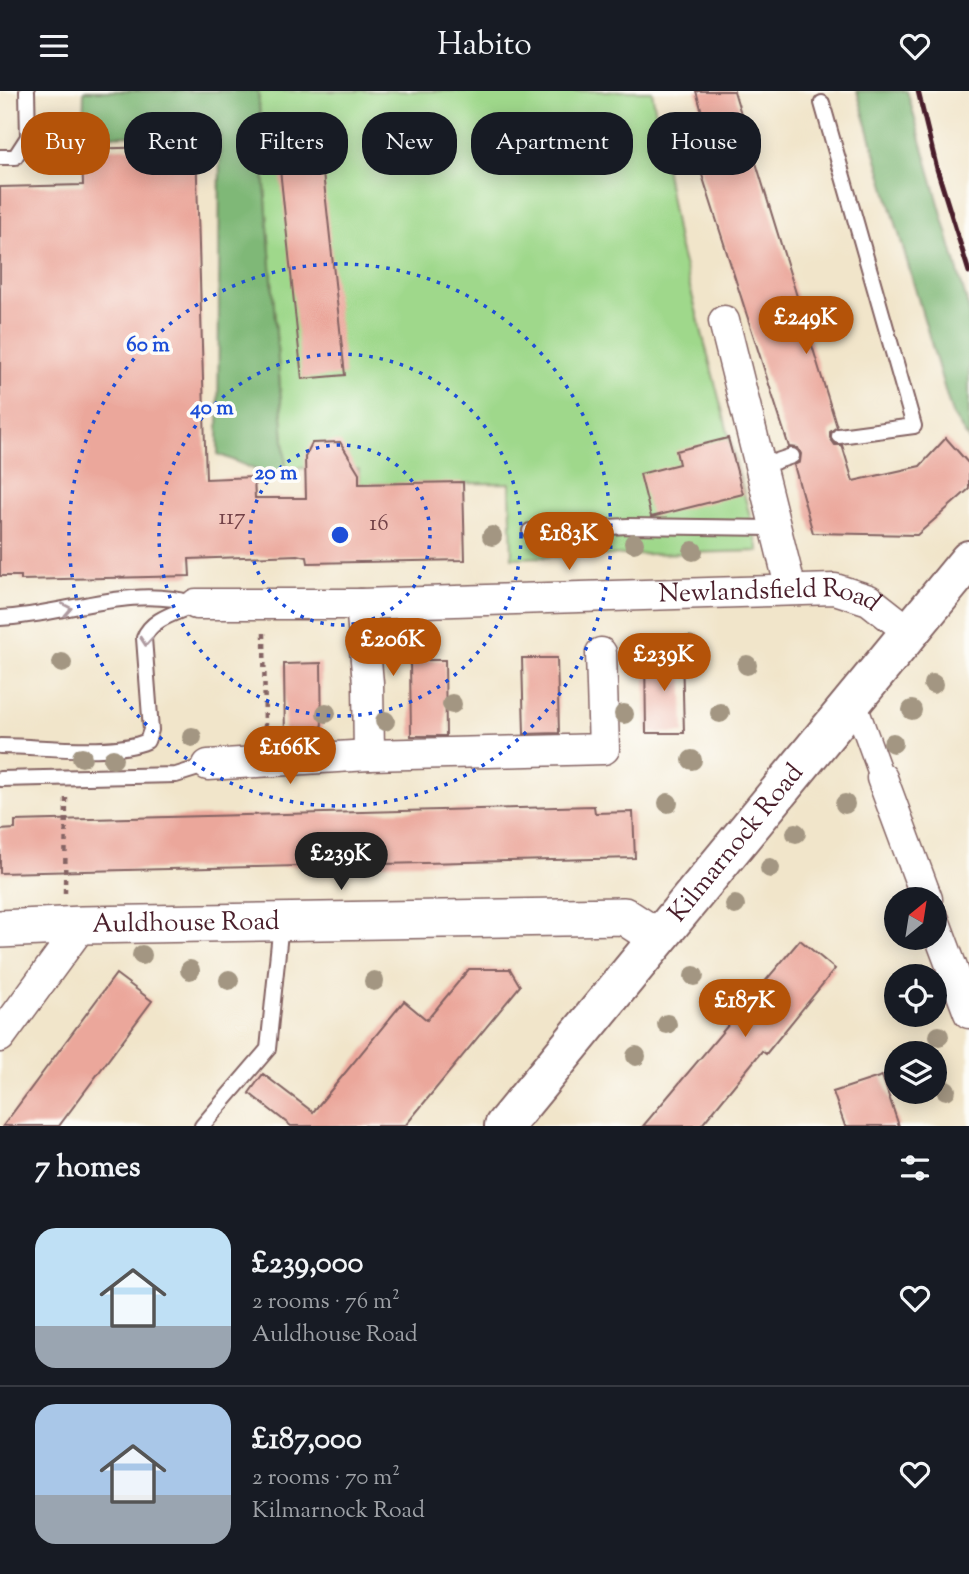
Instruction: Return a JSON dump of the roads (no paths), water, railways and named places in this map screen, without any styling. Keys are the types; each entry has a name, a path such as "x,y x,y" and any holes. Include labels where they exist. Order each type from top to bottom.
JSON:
{"main road":[{"name":"Kilmarnock Road","path":"504,1126 969,560"}],"street":[{"path":"724,321 773,528 791,590"},
{"name":"Newlandsfield Road","path":"196,604 362,604 791,590 850,591 869,600 911,633"},
{"path":"362,604 368,683 369,755"},
{"path":"208,765 369,755 604,749 601,653"},
{"path":"854,701 923,887"},
{"name":"Auldhouse Road","path":"0,929 73,925 624,916 658,938"},
{"path":"0,1037 73,925"},
{"path":"945,950 969,1013"}],"lane":[{"path":"0,157 15,157 28,137 27,91"},
{"path":"822,103 914,425 839,436"},
{"path":"759,467 792,456"},
{"path":"530,531 628,526 773,528"},
{"path":"0,618 22,617 128,597 169,596 196,604"},
{"path":"0,746 95,748 136,746 147,741 151,730 144,638 148,629 159,620 196,604"},
{"path":"0,779 176,775 208,765"},
{"path":"202,1126 268,1049 281,922"}],"railway":[{"path":"918,91 937,169 969,272"}]}
